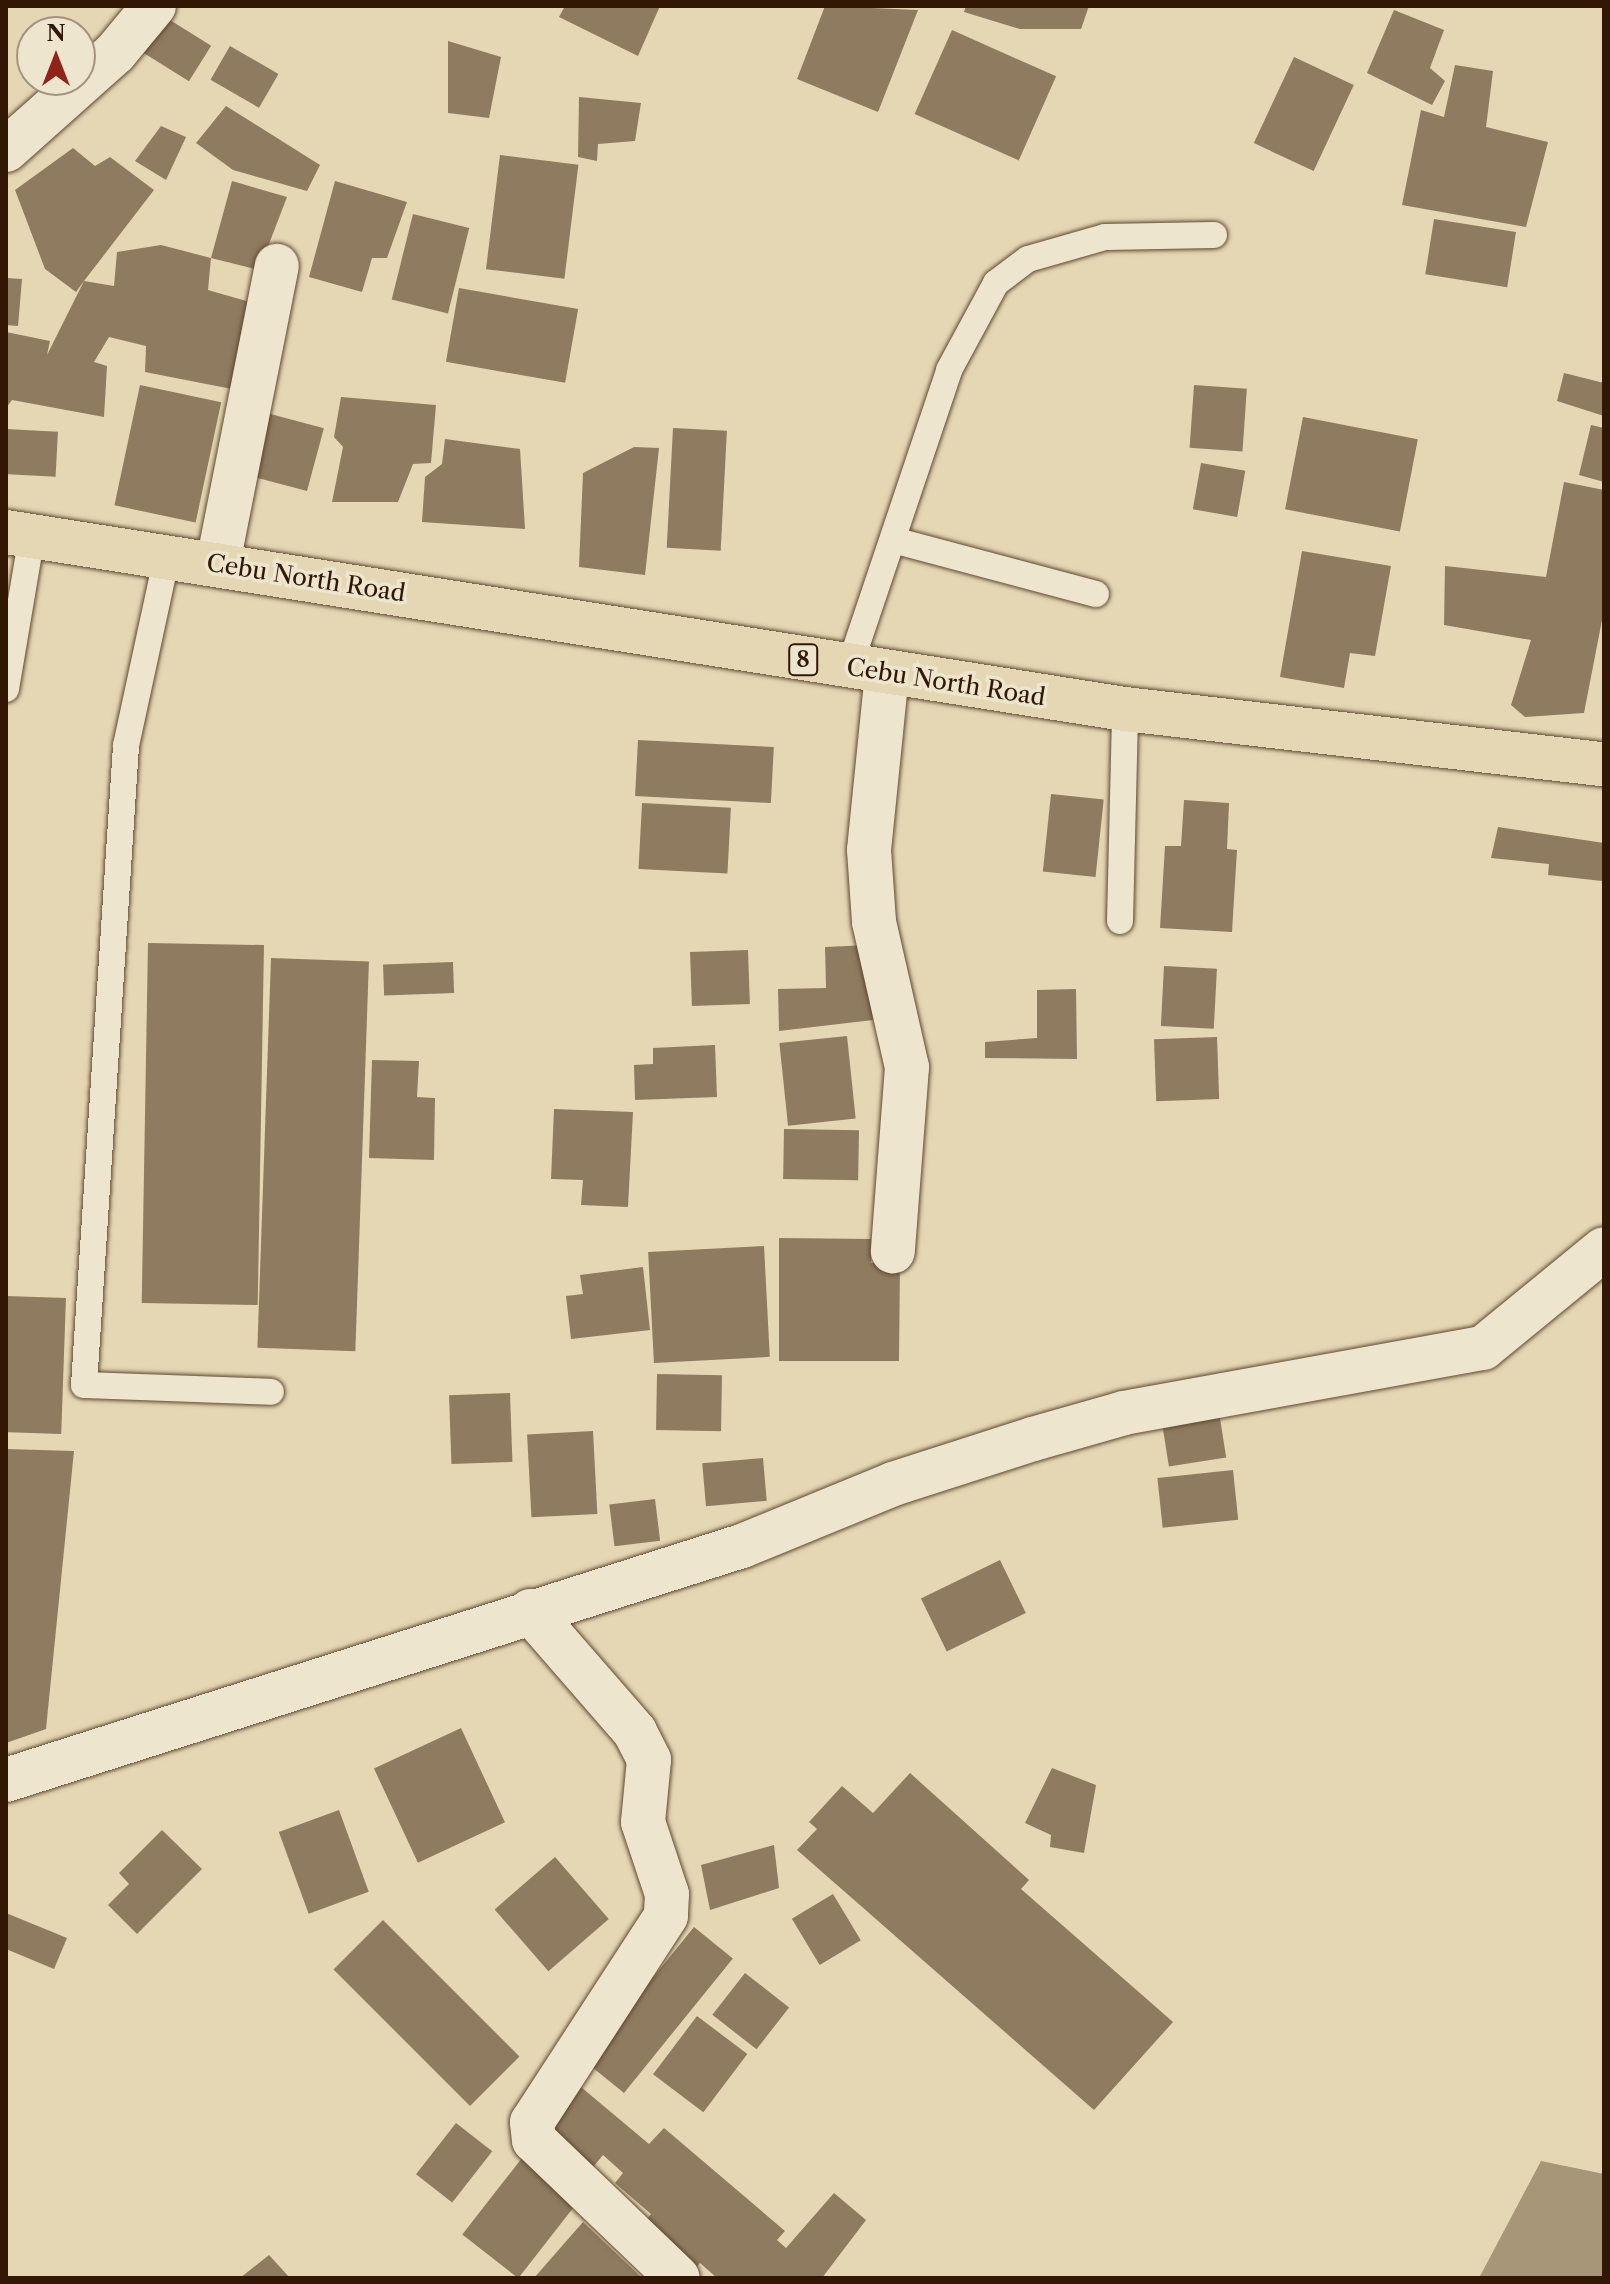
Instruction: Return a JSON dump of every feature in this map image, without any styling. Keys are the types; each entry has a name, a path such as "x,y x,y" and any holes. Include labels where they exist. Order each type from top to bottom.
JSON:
{"main road":[{"name":"Cebu North Road","path":"19,534 218,563 1125,709 1604,764"}],"street":[{"path":"6,150 115,53 154,6"},
{"path":"218,563 277,266"},
{"path":"868,670 869,850 874,922 907,1067 893,1251"},
{"path":"6,1780 742,1546 893,1484 1124,1413 1483,1348 1604,1249"},
{"path":"530,1611 635,1732 649,1760 643,1822 667,1894 666,1916 532,2122 534,2140 678,2278"}],"lane":[{"path":"868,670 893,540 949,370 996,283 1028,259 1105,237 1214,235"},
{"path":"6,689 19,534"},
{"path":"893,540 1096,594"},
{"path":"167,556 126,746 84,1385 271,1392"},
{"path":"1120,921 1125,709"}],"shaded area":[{"path":"1541,2161 1604,2174 1604,2278 1479,2278"}],"building":[{"path":"565,6 660,6 638,56 559,17"},
{"path":"825,6 918,10 878,112 797,79"},
{"path":"966,6 1089,6 1081,29 1020,29 964,12"},
{"path":"1394,10 1444,30 1430,68 1445,81 1432,105 1367,73"},
{"path":"162,15 211,46 189,81 140,51"},
{"path":"952,30 1056,76 1019,160 915,114"},
{"path":"448,41 501,57 489,118 448,113"},
{"path":"230,46 278,74 259,108 210,80"},
{"path":"1294,57 1354,85 1314,171 1254,143"},
{"path":"1455,65 1493,71 1486,127 1548,142 1526,227 1402,205 1421,110 1444,117"},
{"path":"579,97 641,103 635,141 598,144 597,161 578,157"},
{"path":"226,106 320,165 307,191 233,170 196,143"},
{"path":"161,126 186,137 166,180 135,161"},
{"path":"73,148 95,166 110,157 154,190 76,292 45,269 15,190"},
{"path":"500,155 578,165 564,279 486,269"},
{"path":"232,181 287,197 259,270 211,258"},
{"path":"335,181 407,202 387,258 372,258 362,292 309,277"},
{"path":"413,214 469,228 448,313 392,299"},
{"path":"1434,219 1516,232 1507,287 1425,274"},
{"path":"161,245 211,258 208,290 267,307 237,390 145,372 146,346 109,337 94,362 107,366 104,417 12,400 6,408 6,332 50,341 47,355 84,281 114,286 117,252"},
{"path":"6,278 22,279 18,326 6,325"},
{"path":"459,288 578,309 565,383 446,362"},
{"path":"1564,373 1604,383 1604,416 1557,401"},
{"path":"140,385 221,402 196,523 114,505"},
{"path":"1194,385 1247,389 1242,452 1190,448"},
{"path":"341,397 436,405 431,463 413,464 398,502 332,502 343,447 334,437"},
{"path":"263,412 324,428 307,491 246,475"},
{"path":"1303,417 1418,439 1400,532 1285,509"},
{"path":"1591,425 1604,428 1604,482 1579,475"},
{"path":"673,428 727,431 721,551 667,548"},
{"path":"6,429 58,432 56,477 6,474"},
{"path":"445,439 520,449 525,529 422,522 425,477 442,464"},
{"path":"634,447 659,448 645,575 579,567 583,473"},
{"path":"1201,463 1245,471 1237,517 1193,509"},
{"path":"1564,482 1604,490 1604,610 1584,713 1525,717 1511,705 1531,640 1444,625 1445,566 1546,577"},
{"path":"1302,551 1391,566 1375,656 1350,653 1344,688 1280,677"},
{"path":"638,740 774,747 771,803 635,796"},
{"path":"1051,794 1104,800 1096,877 1043,872"},
{"path":"1184,800 1229,803 1227,849 1237,850 1232,932 1160,928 1165,846 1181,846"},
{"path":"642,803 731,808 727,874 639,869"},
{"path":"1498,827 1604,843 1602,881 1548,875 1549,864 1491,858"},
{"path":"148,943 264,945 258,1305 142,1303"},
{"path":"870,945 873,1020 779,1031 778,989 826,988 825,947"},
{"path":"748,950 750,1004 692,1006 690,952"},
{"path":"271,958 369,961 355,1351 257,1348"},
{"path":"453,962 454,993 384,995 383,964"},
{"path":"1164,966 1217,969 1214,1029 1161,1026"},
{"path":"1076,989 1077,1059 985,1058 985,1042 1037,1038 1037,990"},
{"path":"847,1036 856,1119 788,1126 779,1043"},
{"path":"1217,1037 1219,1099 1156,1101 1154,1039"},
{"path":"715,1045 717,1097 635,1100 634,1065 653,1064 653,1048"},
{"path":"372,1060 419,1061 417,1097 435,1098 434,1160 369,1158"},
{"path":"554,1109 633,1112 628,1207 581,1205 583,1180 551,1179"},
{"path":"784,1129 859,1130 858,1180 783,1179"},
{"path":"779,1238 871,1239 871,1263 900,1263 899,1361 779,1361"},
{"path":"764,1246 770,1357 654,1363 648,1252"},
{"path":"643,1267 650,1330 571,1339 566,1296 583,1294 580,1275"},
{"path":"6,1296 66,1298 61,1434 6,1432"},
{"path":"657,1374 722,1375 721,1431 656,1430"},
{"path":"510,1393 512,1462 451,1464 449,1395"},
{"path":"1219,1412 1226,1457 1169,1467 1162,1421"},
{"path":"593,1431 597,1514 531,1517 527,1434"},
{"path":"6,1449 74,1451 46,1729 6,1743"},
{"path":"763,1458 767,1501 706,1506 702,1463"},
{"path":"1233,1470 1238,1520 1163,1528 1157,1478"},
{"path":"655,1499 660,1541 614,1546 609,1505"},
{"path":"1000,1560 1026,1613 947,1652 921,1599"},
{"path":"461,1728 505,1822 418,1863 374,1769"},
{"path":"1052,1768 1096,1785 1084,1853 1050,1847 1051,1835 1025,1823"},
{"path":"910,1773 1029,1880 1021,1889 1173,2022 1094,2110 797,1850 817,1829 809,1822 842,1786 873,1813"},
{"path":"339,1810 369,1892 309,1914 279,1832"},
{"path":"162,1830 202,1869 137,1934 108,1905 129,1884 119,1873"},
{"path":"774,1845 779,1888 710,1910 701,1865"},
{"path":"555,1857 609,1919 548,1971 495,1909"},
{"path":"833,1894 861,1940 820,1965 792,1919"},
{"path":"6,1913 67,1938 54,1969 6,1949"},
{"path":"383,1920 519,2056 470,2106 334,1969"},
{"path":"694,1927 733,1958 624,2093 585,2061"},
{"path":"745,1973 789,2007 756,2049 712,2015"},
{"path":"697,2016 747,2054 703,2112 653,2074"},
{"path":"575,2082 649,2144 664,2128 785,2231 777,2240 786,2248 834,2193 866,2220 822,2278 717,2278 700,2263 693,2271 641,2227 651,2214 615,2183 623,2173 603,2155 590,2171 537,2126"},
{"path":"456,2123 492,2151 452,2203 416,2174"},
{"path":"522,2158 578,2202 518,2278 462,2234"},
{"path":"583,2222 642,2278 534,2278"},
{"path":"269,2255 290,2278 240,2278"}]}
